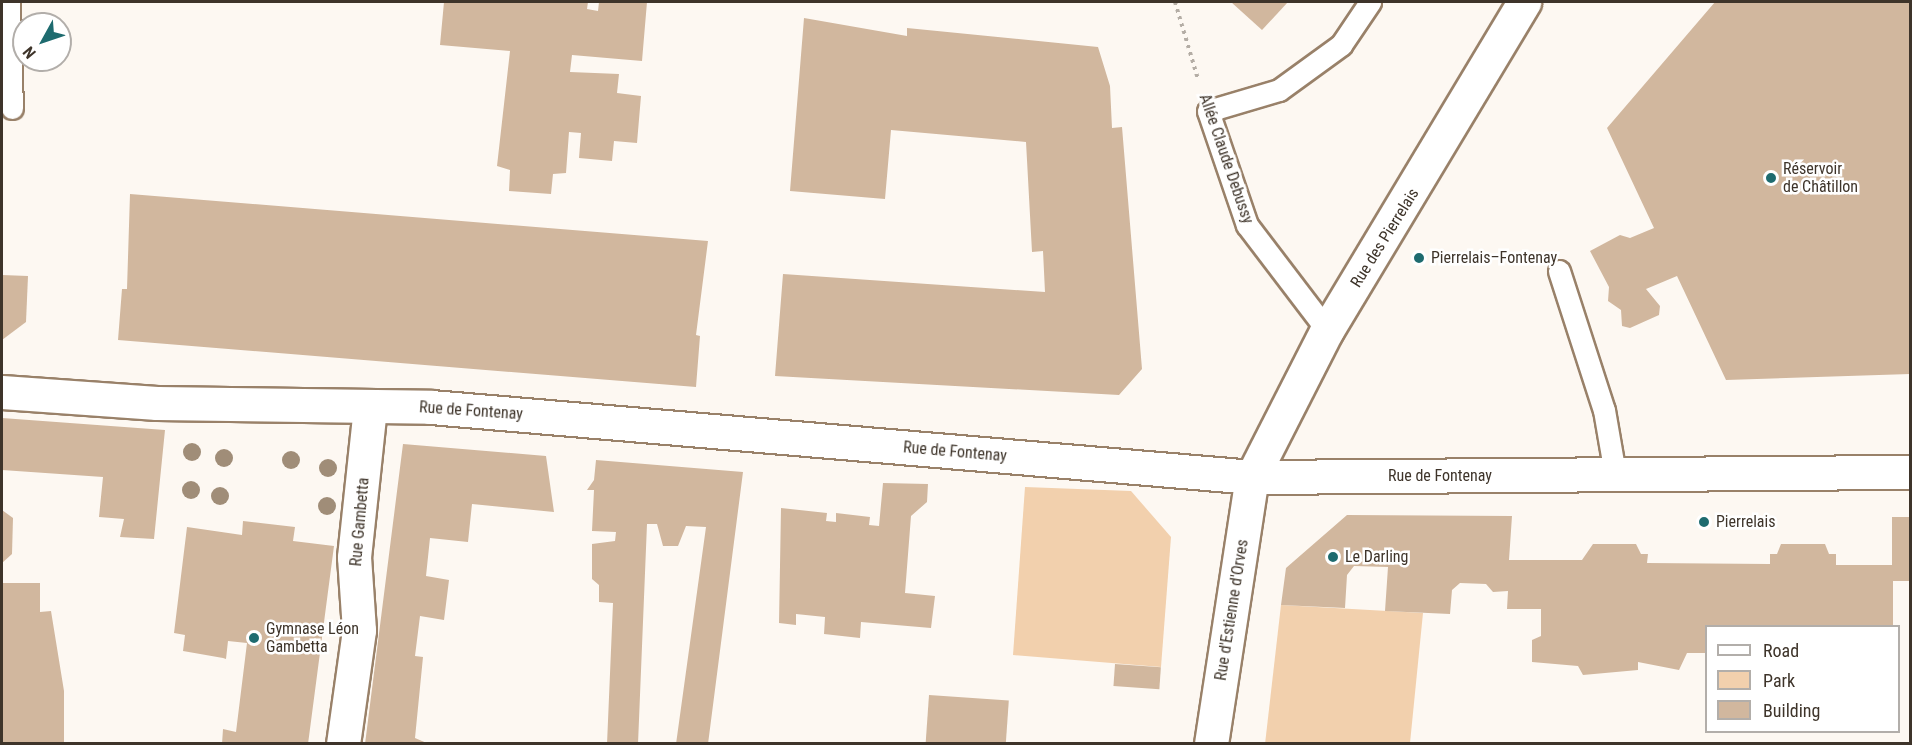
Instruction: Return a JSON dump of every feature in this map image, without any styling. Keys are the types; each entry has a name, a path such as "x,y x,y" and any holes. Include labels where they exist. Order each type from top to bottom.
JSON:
{"street":[{"name":"Rue des Pierrelais","path":"1252,477 1327,330 1524,2"},
{"name":"Rue de Fontenay","path":"2,392 157,403 370,408 431,407 1252,477 1911,472"},
{"name":"Rue Gambetta","path":"343,744 359,630 354,557 370,408"},
{"name":"Rue d'Estienne d'Orves","path":"1211,744 1252,477"}],"lane":[{"path":"9,2 12,108"},
{"path":"1208,111 1279,90 1341,45 1370,2"},
{"name":"Allée Claude Debussy","path":"1208,111 1247,225 1327,330"},
{"path":"1559,271 1604,410 1616,474"}],"path":[{"name":"Allée Claude Debussy","path":"1175,2 1208,111"}],"green space":[{"path":"1025,487 1131,491 1171,537 1161,667 1013,655"},
{"path":"1281,605 1423,613 1410,743 1265,744"}],"building":[{"path":"444,2 588,2 587,9 598,11 599,2 647,2 642,61 572,55 570,72 619,74 617,93 641,96 637,143 614,141 612,161 579,158 581,133 569,132 566,173 553,174 551,194 509,191 510,170 497,166 510,51 440,45"},
{"path":"1231,2 1288,2 1262,30"},
{"name":"Réservoir de Châtillon","path":"1715,2 1910,2 1910,374 1726,380 1677,276 1646,289 1660,306 1659,315 1630,328 1622,326 1621,310 1608,301 1609,287 1590,251 1620,235 1630,238 1654,228 1607,128"},
{"path":"804,18 907,36 907,28 1098,47 1110,86 1112,128 1122,127 1142,369 1119,395 775,376 783,274 1045,292 1043,251 1032,252 1026,142 891,130 885,199 790,191"},
{"path":"130,194 708,241 696,335 700,336 696,387 118,340 122,289 127,289"},
{"path":"2,275 28,276 26,322 2,340"},
{"path":"2,418 165,430 154,539 120,537 124,519 99,517 103,477 2,470"},
{"path":"403,444 546,456 554,512 472,504 468,542 430,538 426,576 449,580 444,620 420,616 415,656 423,657 415,738 429,744 365,744"},
{"path":"596,460 743,472 708,744 676,744 706,527 686,526 678,546 663,546 657,524 647,524 638,744 607,744 613,603 599,602 599,585 592,579 592,544 615,541 616,532 592,531 594,490 587,490 594,480"},
{"path":"883,483 928,484 927,502 911,516 905,593 935,596 931,628 861,622 860,638 824,634 825,617 796,614 796,625 779,623 781,508 827,513 826,521 836,522 836,513 870,517 869,525 879,526"},
{"path":"2,510 13,518 12,554 2,563"},
{"path":"1347,515 1512,516 1509,560 1582,560 1593,544 1636,544 1641,554 1648,554 1647,563 1770,564 1770,554 1777,554 1781,544 1825,544 1829,554 1836,554 1836,565 1892,565 1892,517 1910,517 1910,581 1893,581 1893,625 1705,625 1705,653 1687,653 1679,670 1638,662 1638,670 1583,675 1578,666 1532,662 1532,640 1541,636 1541,609 1507,609 1508,591 1493,592 1486,584 1460,583 1452,590 1450,614 1385,611 1388,567 1354,566 1347,575 1345,608 1281,605 1286,568"},
{"name":"Gymnase Léon Gambetta","path":"243,521 295,527 293,541 334,546 308,744 222,744 223,729 236,732 247,643 228,641 226,659 183,651 185,635 174,633 187,527 242,535"},
{"path":"2,583 40,583 40,612 51,611 64,691 64,744 2,744"},
{"path":"1115,664 1161,667 1159,689 1113,686"},
{"path":"929,695 1009,701 1006,744 926,744"}],"place":[{"name":"Réservoir de Châtillon","path":"1771,178"},
{"name":"Pierrelais–Fontenay","path":"1419,258"},
{"name":"Pierrelais","path":"1704,522"},
{"name":"Le Darling","path":"1333,557"},
{"name":"Gymnase Léon Gambetta","path":"254,638"}]}
